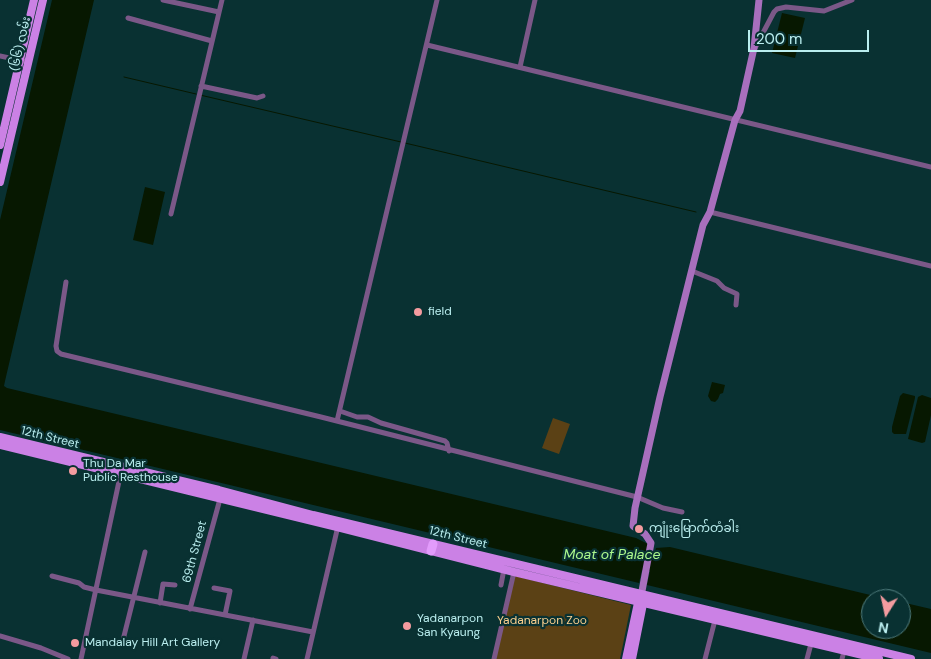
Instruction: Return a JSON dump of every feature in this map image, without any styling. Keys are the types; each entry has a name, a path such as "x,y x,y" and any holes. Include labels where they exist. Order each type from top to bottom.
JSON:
{"main road":[{"name":"(၆၆) လမ်း","path":"0,182 4,150 24,61 34,0"},
{"name":"(၆၆) လမ်း","path":"0,145 43,0"},
{"name":"12th Street","path":"0,437 220,499 338,524"},
{"name":"12th Street","path":"0,445 122,471 432,547 642,595 812,640 843,655 879,659"},
{"name":"12th Street","path":"432,547 514,572 642,595 715,620 911,659"},
{"path":"626,659 642,595"},
{"path":"632,659 642,595"}],"street":[{"path":"162,0 219,12"},
{"path":"171,214 222,0"},
{"path":"337,421 437,0"},
{"path":"520,67 535,0"},
{"path":"642,595 651,544 648,537 633,524 637,497 703,225 710,212 735,120 740,111 754,48 759,0"},
{"path":"754,48 774,12 779,8 824,11 852,0"},
{"path":"128,18 212,41"},
{"path":"427,45 931,167"},
{"path":"0,56 24,61"},
{"path":"202,86 257,98 263,96"},
{"path":"710,212 931,266"},
{"path":"692,271 717,281 724,288 737,294 736,305"},
{"path":"66,282 56,346 57,351 61,354 637,497 663,508 682,512"},
{"path":"340,411 357,417 368,417 381,423 445,441 449,451"},
{"path":"406,440 408,430"},
{"path":"81,659 122,471"},
{"name":"69th Street","path":"190,610 220,499"},
{"path":"307,659 338,524"},
{"path":"123,640 145,552"},
{"path":"501,585 504,569"},
{"path":"494,659 514,572"},
{"path":"52,576 79,583 84,587 96,590 190,610 313,632"},
{"path":"160,603 163,584 175,585"},
{"path":"214,588 229,590 225,615"},
{"path":"244,659 254,620"},
{"path":"706,659 715,620"},
{"path":"0,636 41,648 68,659"},
{"path":"808,659 812,640"}],"green space":[{"path":"553,418 570,424 559,454 542,448"},
{"name":"Yadanarpon Zoo","path":"515,576 631,605 620,659 495,659"}],"water":[{"name":"Moat of Palace","path":"52,0 94,0 4,386 636,538 648,544 645,557 653,559 656,548 670,547 861,593 861,636 647,585 650,571 642,570 639,583 0,430 0,220"},
{"path":"782,13 805,18 795,58 772,53"},
{"path":"145,187 165,192 153,245 133,240"},
{"path":"712,382 725,385 723,393 720,394 715,402 711,401 708,396"},
{"path":"903,393 915,396 915,398 906,434 894,434 892,427 900,396"},
{"path":"922,395 931,398 931,415 925,442 922,443 908,439 918,397"},
{"name":"Moat of Palace","path":"911,604 931,609 931,653 873,639 911,639"}],"waterway":[{"path":"124,77 196,94"},
{"path":"200,95 401,142"},
{"path":"405,143 696,212"}],"place":[{"name":"field","path":"418,312"},
{"name":"Thu Da Mar Public Resthouse","path":"73,471"},
{"name":"ကျုံးမြောက်တံခါး","path":"639,529"},
{"name":"Yadanarpon San Kyaung","path":"407,626"},
{"name":"Mandalay Hill Art Gallery","path":"75,643"}]}
